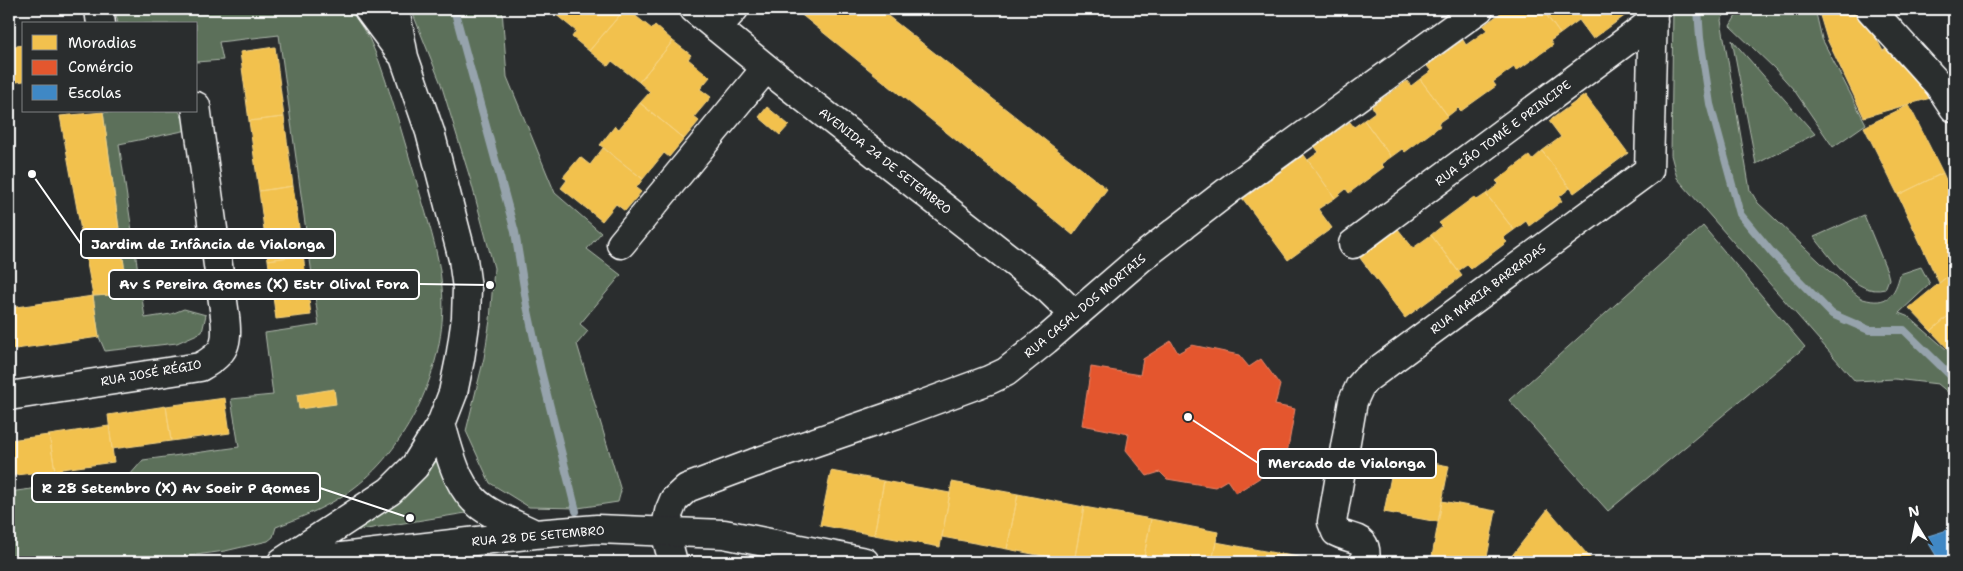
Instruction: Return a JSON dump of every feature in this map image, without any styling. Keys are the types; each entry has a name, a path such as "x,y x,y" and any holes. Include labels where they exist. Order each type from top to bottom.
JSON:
{"street":[{"path":"99,9 101,22"},
{"path":"368,9 404,57"},
{"path":"282,562 390,490 416,466 441,424 452,393 460,359 466,318 466,288 463,259 430,132 404,57 395,9"},
{"name":"AVENIDA 24 DE SETEMBRO","path":"694,9 725,18 766,68 1048,289 1075,315"},
{"name":"RUA CASAL DOS MORTAIS","path":"665,532 669,512 674,500 687,488 898,414 1006,372 1019,363 1141,258 1247,176 1479,9"},
{"path":"1870,9 1938,84 1954,108"},
{"name":"RUA SÃO TOMÉ E PRINCIPE","path":"1353,244 1653,15"},
{"name":"RUA MARIA BARRADAS","path":"1365,562 1366,551 1362,543 1354,537 1336,532 1332,522 1352,401 1356,393 1366,380 1649,170 1653,15"},
{"path":"621,244 766,68"},
{"name":"RUA JOSÉ RÉGIO","path":"9,396 200,367 216,359 224,346 227,333 197,112"},
{"path":"441,424 455,470 469,494 486,509 535,534"},
{"name":"RUA 28 DE SETEMBRO","path":"299,562 535,534 597,529 724,534 865,562"},
{"path":"665,532 673,562"}],"green space":[{"path":"115,9 350,9 369,38 379,61 432,233 442,287 443,315 439,343 432,371 422,398 409,424 393,449 354,488 326,506 276,527 273,537 268,541 225,551 145,562 9,562 9,492 129,476 143,460 239,447 231,399 273,395 265,333 319,325 279,35 219,42 223,60 198,62 198,22 118,22"},
{"path":"411,9 502,9 507,77 555,193 601,233 587,249 621,275 580,324 588,331 577,344 621,491 618,502 578,508 529,507 490,483 466,431 484,358 490,320 494,268 470,178 441,84"},
{"path":"1673,9 1728,9 1721,20 1750,190 1758,203 1823,265 1863,299 1871,301 1884,300 1892,293 1900,274 1921,267 1930,284 1899,313 1909,317 1954,356 1954,397 1938,384 1895,379 1855,381 1677,178 1671,155"},
{"path":"1740,9 1815,9 1822,39 1866,124 1833,147 1794,90 1730,26"},
{"path":"1732,40 1815,134 1756,164"},
{"path":"103,112 179,112 188,130 119,144 145,318 171,314 184,309 206,315 202,332 177,343 105,351 99,337 93,296 128,294"},
{"path":"1864,215 1887,271 1889,279 1885,289 1874,290 1854,281 1845,274 1814,237"},
{"path":"1703,226 1805,347 1608,511 1509,400"},
{"path":"437,456 447,486 466,513 348,532"}],"building: Moradias":[{"path":"549,9 625,9 589,51 572,37 576,31"},
{"path":"625,9 652,29 655,25 673,41 639,82 612,61 608,66 589,51"},
{"path":"803,9 879,9 1107,189 1073,235 798,12"},
{"path":"1506,9 1542,9 1560,34 1550,41 1553,45 1516,71 1514,67 1493,82 1496,86 1461,111 1458,108 1448,116 1420,79 1431,71 1427,66 1463,40 1466,45 1487,30 1483,26"},
{"path":"1542,9 1634,9 1593,39 1579,20 1560,34"},
{"path":"1818,9 1860,9 1883,51 1895,43 1934,97 1864,117 1827,39"},
{"path":"673,41 691,55 688,59 710,77 700,89 711,97 694,117 699,121 684,139 640,103 650,92 639,82"},
{"path":"22,45 22,81 9,83 9,47"},
{"path":"275,47 284,117 249,121 240,52"},
{"path":"1420,79 1448,116 1438,123 1440,126 1405,152 1402,149 1391,157 1364,120 1375,112 1372,106 1407,81 1411,86"},
{"path":"1585,95 1628,153 1574,193 1542,151 1561,137 1549,121"},
{"path":"640,103 684,139 669,157 664,153 643,179 600,145 615,126 619,129"},
{"path":"1909,105 1943,173 1898,195 1864,127"},
{"path":"767,107 789,125 780,135 759,117"},
{"path":"103,112 128,294 93,296 60,116"},
{"path":"284,117 293,186 259,191 249,121"},
{"path":"1364,120 1391,157 1381,164 1384,167 1349,193 1346,189 1335,198 1308,160 1319,152 1315,147 1350,122 1354,127"},
{"path":"603,148 643,179 636,188 641,192 625,211 616,204 602,221 561,188 567,180 563,177 580,157 590,165"},
{"path":"1542,151 1570,188 1559,197 1562,201 1529,226 1526,221 1514,230 1486,194 1499,184 1496,181 1529,156 1532,160"},
{"path":"1304,155 1335,198 1318,209 1332,228 1288,260 1243,199"},
{"path":"1943,173 1954,198 1954,271 1939,283 1898,195"},
{"path":"293,186 303,255 268,260 259,191"},
{"path":"1486,194 1514,230 1503,238 1507,242 1471,269 1467,265 1458,271 1431,235 1442,226 1439,223 1474,197 1477,200"},
{"path":"1398,229 1413,248 1431,235 1462,276 1405,318 1360,258"},
{"path":"303,255 311,315 276,319 268,260"},
{"path":"1954,271 1954,311 1931,331 1909,308"},
{"path":"93,296 99,337 9,350 9,308"},
{"path":"1954,311 1954,351 1952,353 1931,331"},
{"path":"334,389 336,404 299,409 297,395"},
{"path":"225,398 230,433 171,441 166,406"},
{"path":"166,406 171,441 112,449 108,415"},
{"path":"109,426 114,462 55,470 49,435"},
{"path":"49,435 55,470 9,476 9,440"},
{"path":"1395,456 1449,466 1438,522 1384,512"},
{"path":"831,471 884,481 874,535 820,525"},
{"path":"884,481 950,493 940,547 874,535"},
{"path":"952,482 1018,494 1007,549 942,537"},
{"path":"1018,494 1084,507 1074,562 1007,549"},
{"path":"1442,501 1496,511 1486,562 1431,562"},
{"path":"1084,507 1151,519 1143,562 1074,562"},
{"path":"1548,509 1592,560 1594,562 1507,562"},
{"path":"1151,519 1218,532 1212,562 1143,562"},
{"path":"1216,542 1281,554 1279,562 1212,562"},
{"path":"1281,554 1325,562 1279,562"}],"building: Comércio":[{"path":"1171,341 1178,353 1192,345 1239,355 1249,367 1261,359 1280,385 1275,405 1295,409 1286,459 1267,455 1261,477 1236,493 1227,480 1215,487 1167,479 1160,472 1147,476 1126,450 1129,434 1082,425 1091,367 1140,375 1143,359"}],"building: Escolas":[{"path":"1954,528 1954,562 1940,562 1925,537"}],"waterway":[{"path":"454,9 515,232 527,306 541,371 576,511"},
{"path":"1698,9 1700,38 1710,104 1740,214 1773,254 1832,314 1869,330 1904,330 1954,379"}],"place":[{"name":"Jardim de Infância de Vialonga","path":"32,174"},
{"name":"Av S Pereira Gomes (X) Estr Olival Fora","path":"490,285"},
{"name":"Mercado de Vialonga","path":"1188,417"},
{"name":"R 28 Setembro (X) Av Soeir P Gomes","path":"410,518"}]}
